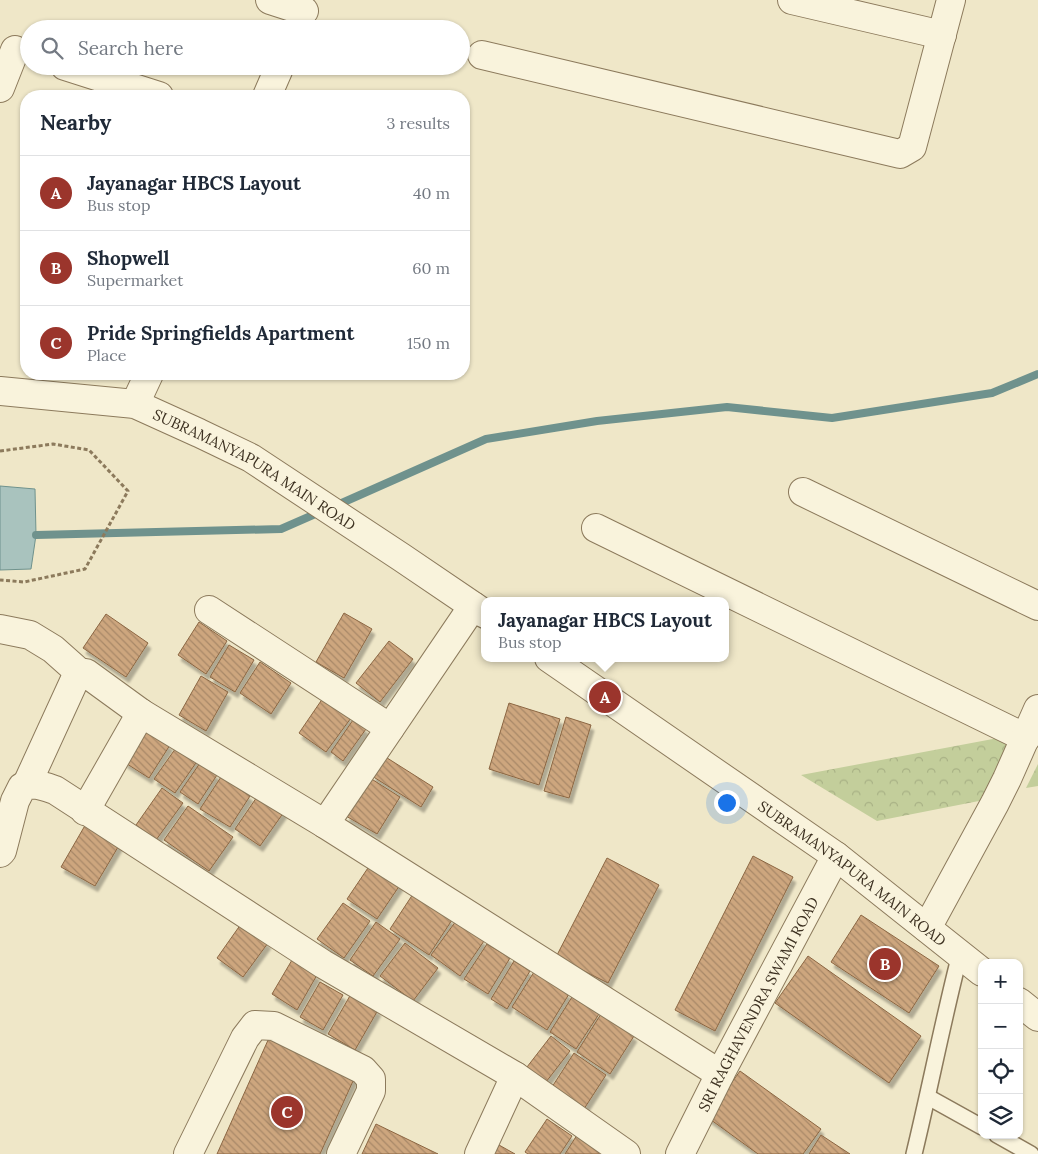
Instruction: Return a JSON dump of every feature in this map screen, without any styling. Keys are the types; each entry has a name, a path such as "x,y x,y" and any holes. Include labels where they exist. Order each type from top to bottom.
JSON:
{"street":[{"path":"270,0 303,13"},
{"path":"792,0 942,35"},
{"path":"482,55 900,154 912,146 951,0"},
{"path":"0,88 15,50"},
{"path":"94,75 141,90"},
{"path":"270,90 276,75"},
{"path":"136,404 146,380"},
{"name":"SUBRAMANYAPURA MAIN ROAD","path":"0,391 136,404 251,458 479,610"},
{"path":"803,492 1038,606"},
{"path":"596,528 1026,738"},
{"path":"209,610 390,728"},
{"path":"325,824 390,728 479,610"},
{"path":"0,629 30,635 53,649 80,673 86,673 140,713 325,824 720,1074"},
{"name":"SUBRAMANYAPURA MAIN ROAD","path":"555,662 836,856 978,969"},
{"path":"28,784 76,677 80,673"},
{"path":"927,928 995,803 1038,709"},
{"path":"85,810 140,713"},
{"path":"0,853 15,802 22,787 28,784 36,784 55,790 323,964 516,1076 626,1154"},
{"name":"SRI RAGHAVENDRA SWAMI ROAD","path":"680,1154 720,1074 836,856"},
{"path":"1022,1004 1038,1017"},
{"path":"188,1154 245,1038 255,1026 274,1026 363,1070 371,1079 370,1091 341,1154"},
{"path":"479,1154 516,1076"}],"lane":[{"path":"914,1154 960,954"},
{"path":"928,1097 978,1125"},
{"path":"1004,1139 1030,1154"}],"path":[{"path":"0,451 53,444 89,450 128,491 85,569 24,582 0,580"}],"green space":[{"path":"1020,734 989,799 877,821 801,775"},
{"path":"1038,764 1038,786 1026,788"}],"water":[{"path":"0,486 35,489 36,535 31,569 0,570"}],"building":[{"path":"344,613 372,629 344,678 316,662"},
{"path":"106,614 148,643 126,677 83,648"},
{"path":"199,622 227,641 206,674 178,655"},
{"path":"389,641 413,659 380,702 356,683"},
{"path":"229,645 254,660 235,692 210,677"},
{"path":"260,662 291,683 271,714 240,693"},
{"path":"201,676 228,692 206,731 179,715"},
{"path":"323,698 351,718 326,752 299,733"},
{"path":"509,703 560,719 539,785 489,769"},
{"path":"566,717 591,725 569,798 544,791"},
{"path":"353,720 366,729 343,761 331,752"},
{"path":"145,729 170,745 149,778 124,762"},
{"path":"178,745 198,760 175,793 154,779"},
{"path":"384,756 433,787 421,807 372,776"},
{"path":"200,763 217,775 198,804 180,792"},
{"path":"221,777 250,796 230,827 200,809"},
{"path":"370,778 400,797 377,834 346,816"},
{"path":"162,788 183,803 156,840 136,825"},
{"path":"259,794 284,812 260,846 235,829"},
{"path":"188,806 233,837 209,871 164,840"},
{"path":"87,822 121,842 95,886 61,867"},
{"path":"753,856 793,877 715,1031 675,1010"},
{"path":"607,858 659,885 608,983 556,957"},
{"path":"372,862 402,882 377,919 347,899"},
{"path":"413,894 452,920 429,955 390,929"},
{"path":"343,903 370,921 344,958 317,939"},
{"path":"861,915 939,966 909,1013 831,962"},
{"path":"456,921 484,941 460,976 431,955"},
{"path":"376,922 400,939 373,976 350,960"},
{"path":"241,924 268,943 243,977 217,958"},
{"path":"405,943 438,968 413,1001 380,976"},
{"path":"487,944 510,958 488,994 464,979"},
{"path":"808,956 921,1036 889,1083 775,1003"},
{"path":"292,960 317,975 297,1010 272,994"},
{"path":"514,961 530,971 507,1009 491,999"},
{"path":"534,972 569,994 547,1030 512,1007"},
{"path":"320,982 343,995 323,1030 300,1017"},
{"path":"351,994 378,1010 355,1050 328,1034"},
{"path":"572,997 599,1014 576,1049 550,1032"},
{"path":"601,1014 634,1036 610,1074 577,1052"},
{"path":"273,1029 358,1070 320,1154 217,1154"},
{"path":"551,1036 570,1051 546,1082 527,1067"},
{"path":"574,1053 606,1075 582,1112 550,1090"},
{"path":"740,1071 821,1129 803,1154 758,1154 707,1117"},
{"path":"547,1119 572,1136 560,1154 528,1154 525,1152"},
{"path":"376,1124 438,1154 362,1154"},
{"path":"577,1135 609,1154 565,1154"},
{"path":"821,1135 850,1154 809,1154"},
{"path":"499,1145 515,1154 494,1154"}],"waterway":[{"path":"335,506 486,439 597,421 727,407 832,418 992,393 1038,374"},
{"path":"36,535 281,529 322,511"}],"place":[{"name":"Jayanagar HBCS Layout","path":"605,697"},
{"name":"Shopwell","path":"885,964"},
{"name":"Pride Springfields Apartment","path":"287,1112"}]}
